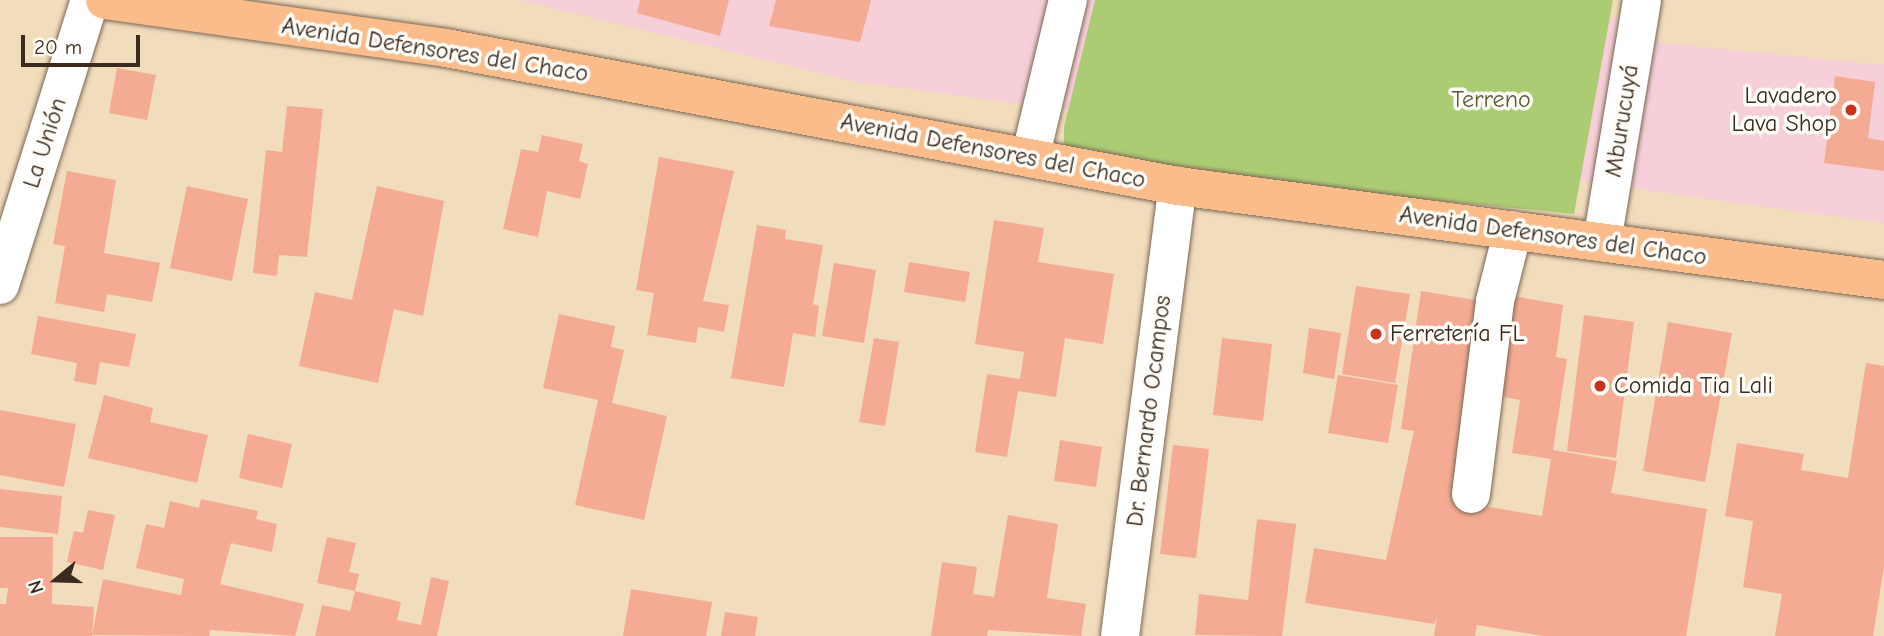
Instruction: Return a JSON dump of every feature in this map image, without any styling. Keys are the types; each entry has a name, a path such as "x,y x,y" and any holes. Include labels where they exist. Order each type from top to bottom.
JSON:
{"main road":[{"name":"Avenida Defensores del Chaco","path":"105,0 446,48 1178,186 1884,280"}],"street":[{"name":"La Unión","path":"0,285 90,0"},
{"path":"1030,158 1068,0"},
{"name":"Mburucuyá","path":"1602,242 1642,0"},
{"name":"Dr. Bernardo Ocampos","path":"1120,636 1178,186"},
{"path":"1471,494 1495,301 1513,230"}],"shaded area":[{"path":"519,0 1518,0 1608,16 1663,43 1884,65 1884,223 852,81"}],"green space":[{"name":"Terreno","path":"1095,0 1613,0 1574,214 1064,164 1064,127"}],"building":[{"path":"640,0 729,0 720,36 637,13"},
{"path":"776,0 871,0 860,42 769,26"},
{"path":"117,68 156,75 147,120 109,113"},
{"name":"Lavadero Lava Shop","path":"1835,76 1875,82 1868,138 1884,141 1884,171 1824,163"},
{"path":"287,106 323,109 307,257 279,255 277,276 253,273 266,150 282,152"},
{"path":"542,135 583,144 579,161 588,164 580,199 547,191 538,237 503,229 521,149 538,152"},
{"path":"659,157 734,171 703,301 729,305 724,332 698,327 696,343 647,335 654,293 636,290"},
{"path":"67,171 116,180 104,253 160,263 152,302 107,294 104,312 55,303 65,246 53,244"},
{"path":"187,186 248,199 232,281 170,268"},
{"path":"377,186 444,201 423,316 394,309 378,383 299,366 315,292 352,300"},
{"path":"994,220 1044,228 1038,262 1114,274 1103,344 1065,338 1056,397 1018,391 1007,457 975,452 987,374 1020,379 1024,352 975,344"},
{"path":"757,225 786,230 785,239 823,245 813,304 819,306 815,337 793,333 784,387 731,378"},
{"path":"909,262 970,272 965,302 904,292"},
{"path":"834,263 876,270 864,343 822,336"},
{"name":"Ferretería FL","path":"1356,286 1410,294 1395,383 1342,374"},
{"path":"1421,291 1481,301 1454,501 1542,516 1551,459 1512,453 1520,400 1493,395 1508,295 1563,305 1556,357 1567,359 1553,450 1617,461 1611,493 1707,509 1686,636 1543,636 1477,625 1475,636 1434,636 1437,618 1434,624 1305,603 1314,548 1386,560 1414,431 1401,429"},
{"path":"559,314 615,326 611,347 624,350 612,403 667,416 644,520 575,505 598,400 543,388"},
{"name":"Comida Tia Lali","path":"1584,315 1634,322 1616,458 1567,451"},
{"path":"38,316 136,334 129,367 100,362 96,385 74,381 77,363 31,354"},
{"path":"1668,322 1732,333 1705,482 1643,471"},
{"path":"1309,328 1341,333 1334,379 1303,373"},
{"path":"874,338 899,342 885,426 859,422"},
{"path":"1222,338 1272,344 1263,421 1213,415"},
{"path":"1866,363 1884,366 1884,566 1873,636 1775,636 1782,594 1743,587 1753,521 1725,516 1737,443 1804,454 1801,470 1848,478"},
{"path":"1338,375 1398,385 1388,443 1328,433"},
{"path":"104,395 153,408 150,422 208,435 197,483 88,458"},
{"path":"0,410 76,424 64,487 0,475"},
{"path":"248,434 292,444 282,488 239,478"},
{"path":"1060,440 1102,447 1096,487 1054,481"},
{"path":"1173,445 1209,449 1196,558 1160,554"},
{"path":"0,489 62,496 58,534 0,527"},
{"path":"201,499 258,511 256,519 277,524 272,552 231,543 220,584 304,604 295,636 210,630 209,636 92,635 103,579 181,595 184,579 136,568 146,524 164,528 170,501 199,508"},
{"path":"88,510 115,515 103,570 67,562 74,531 83,533"},
{"path":"1008,515 1058,524 1047,598 1086,604 1081,636 988,630 987,636 931,636 942,562 977,567 973,594 994,597"},
{"path":"1257,519 1296,524 1282,636 1195,635 1199,594 1248,600"},
{"path":"0,537 53,537 52,604 94,607 92,636 0,636 0,604 6,604 8,588 0,588"},
{"path":"327,537 356,543 349,572 359,574 355,591 317,583"},
{"path":"431,577 449,581 437,636 315,636 322,605 350,611 355,591 401,602 397,620 421,625"},
{"path":"631,589 712,602 706,636 623,636"},
{"path":"725,612 758,617 755,636 721,636"}],"place":[{"name":"Lavadero Lava Shop","path":"1851,110"},
{"name":"Ferretería FL","path":"1376,334"},
{"name":"Comida Tia Lali","path":"1600,386"}]}
